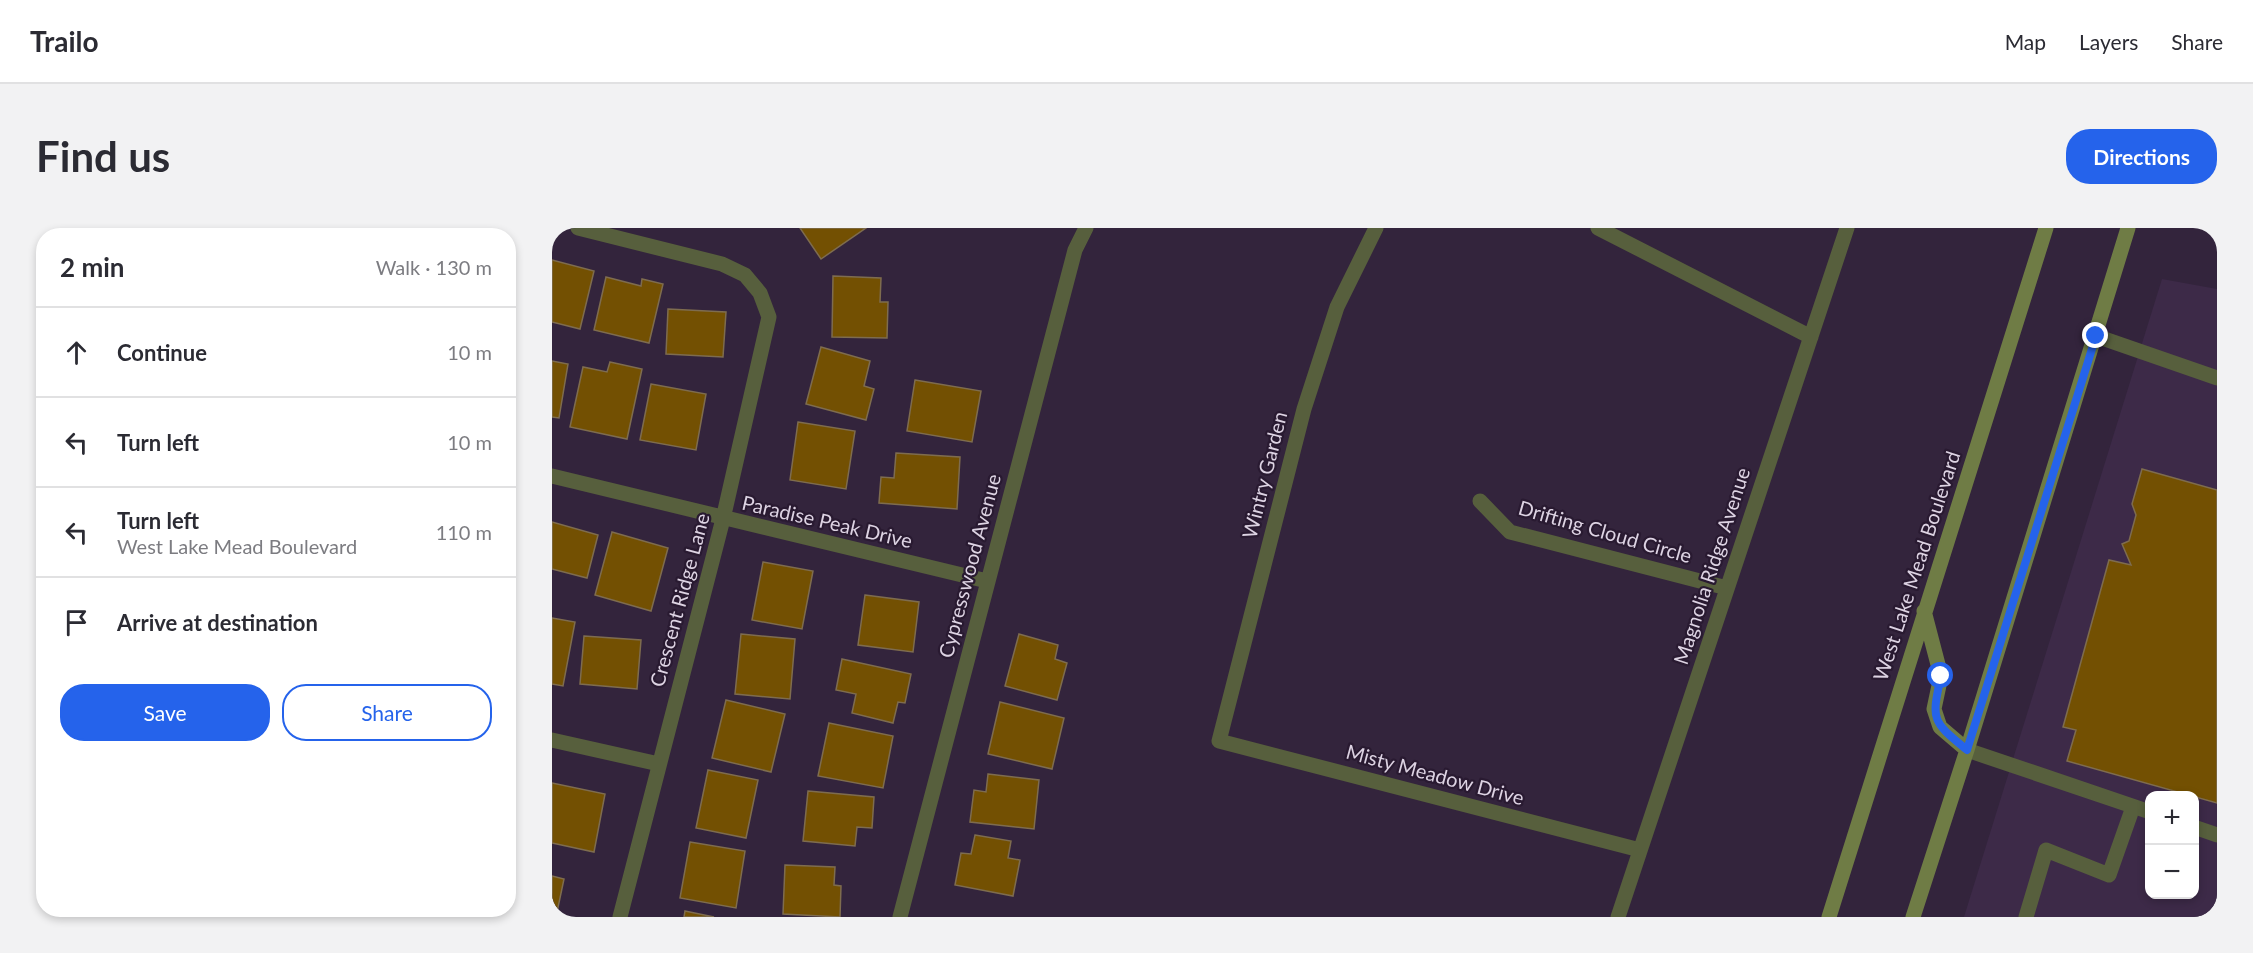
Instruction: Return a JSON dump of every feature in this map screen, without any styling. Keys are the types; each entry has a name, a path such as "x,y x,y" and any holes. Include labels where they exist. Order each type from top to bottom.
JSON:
{"main road":[{"name":"West Lake Mead Boulevard","path":"1829,917 2046,228"},
{"path":"1913,917 1967,750 2128,228"},
{"path":"1924,611 1941,676 1934,709 1940,728 1967,750"}],"street":[{"name":"Crescent Ridge Lane","path":"578,228 722,264 745,275 760,294 769,316 723,519 620,917"},
{"name":"Cypresswood Avenue","path":"900,917 1075,250 1086,228"},
{"name":"Wintry Garden","path":"1219,741 1304,409 1337,307 1376,228"},
{"path":"1598,228 1811,337"},
{"name":"Magnolia Ridge Avenue","path":"1618,917 1847,228"},
{"path":"2096,336 2217,378"},
{"name":"Paradise Peak Drive","path":"552,476 987,581"},
{"name":"Drifting Cloud Circle","path":"1480,501 1510,532 1727,588"},
{"path":"552,740 659,764"},
{"name":"Misty Meadow Drive","path":"1219,741 1640,850"},
{"path":"1967,750 2145,811"},
{"path":"2026,917 2046,850 2109,875 2133,807"},
{"path":"2199,829 2217,835"}],"shaded area":[{"path":"2162,279 2217,289 2217,917 1964,917"}],"building":[{"path":"800,228 866,228 821,259"},
{"path":"552,260 594,271 580,329 552,322"},
{"path":"833,276 881,278 880,302 888,302 887,338 832,337"},
{"path":"606,277 641,286 642,279 663,284 649,343 594,330"},
{"path":"668,309 726,312 723,357 666,354"},
{"path":"821,347 870,361 864,386 874,389 866,420 806,404"},
{"path":"552,361 568,364 559,418 552,417"},
{"path":"610,362 642,369 627,439 570,427 583,367 607,372"},
{"path":"915,380 981,391 972,442 907,431"},
{"path":"651,384 706,394 696,450 640,440"},
{"path":"798,422 855,431 846,489 790,480"},
{"path":"896,453 960,457 957,509 879,503 881,477 894,478"},
{"path":"2142,469 2217,490 2217,803 2199,798 2199,791 2174,791 2067,761 2076,730 2063,727 2109,560 2131,565 2122,544 2129,541 2136,515 2132,504"},
{"path":"552,522 598,535 587,578 552,569"},
{"path":"612,532 668,548 651,611 595,595"},
{"path":"763,562 813,571 802,629 752,620"},
{"path":"865,595 919,602 913,652 858,645"},
{"path":"552,618 575,622 563,686 552,684"},
{"path":"741,634 795,639 790,699 735,694"},
{"path":"1019,634 1058,645 1055,659 1067,663 1057,700 1005,686"},
{"path":"584,636 641,640 637,689 580,684"},
{"path":"842,659 911,674 905,703 898,702 893,723 852,713 856,694 836,690"},
{"path":"726,700 785,714 771,772 712,758"},
{"path":"1000,702 1064,718 1052,769 988,754"},
{"path":"829,723 893,736 883,788 818,776"},
{"path":"708,770 758,780 746,838 696,828"},
{"path":"988,774 1039,780 1034,829 970,822 974,790 986,792"},
{"path":"552,783 605,794 594,852 552,843"},
{"path":"808,791 874,797 872,828 857,827 855,846 803,841"},
{"path":"975,835 1011,841 1008,858 1020,860 1013,896 955,885 961,853 971,854"},
{"path":"690,842 745,851 736,908 680,898"},
{"path":"785,865 835,867 834,885 841,886 840,917 783,914"},
{"path":"552,876 564,879 556,917 552,917"},
{"path":"685,911 714,917 684,917"}],"route":[{"path":"1941,676 1934,709 1940,728 1967,750 2096,336"}]}
